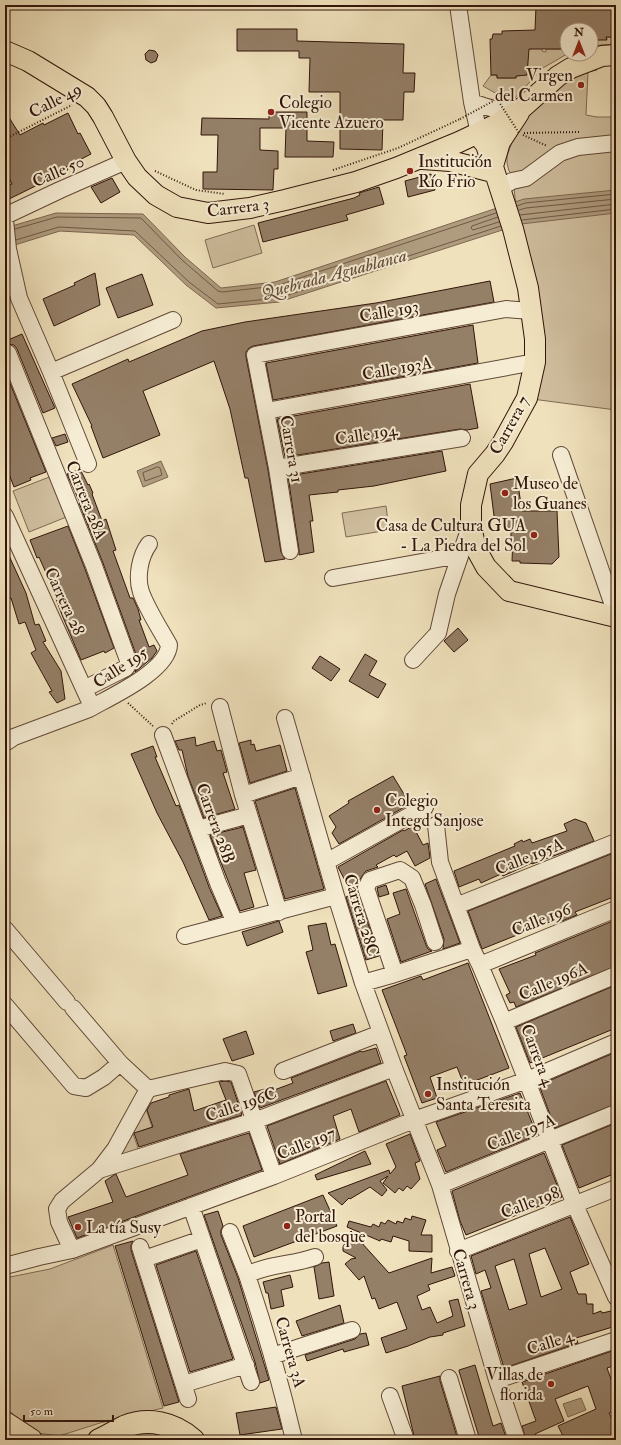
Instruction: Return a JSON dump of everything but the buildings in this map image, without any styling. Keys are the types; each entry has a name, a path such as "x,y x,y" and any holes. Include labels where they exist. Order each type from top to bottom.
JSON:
{"highway":[{"path":"5,1422 31,1440"},
{"path":"99,1440 129,1425 153,1422 174,1427 193,1440"}],"main road":[{"name":"Carrera 3","path":"5,51 28,61 87,97 104,117 126,161 137,177 156,195 177,207 208,213 244,209 356,182 481,136 522,108"},
{"path":"421,159 450,161 498,186 500,142 522,108 558,76 567,70 585,61 602,56 616,55"},
{"name":"Carrera 7","path":"481,136 486,145 528,288 535,339 535,362 527,398 503,442 478,474 471,505 471,524 475,547 486,567 509,591 616,617"}],"street":[{"path":"458,5 472,102 481,136"},
{"path":"472,102 488,108 506,111 522,108"},
{"path":"498,186 526,178 560,153 578,147 616,143"},
{"name":"Calle 50","path":"5,220 60,190 126,161"},
{"path":"5,220 8,249 19,298 88,464"},
{"name":"Calle 193","path":"255,355 506,309 530,306"},
{"path":"51,372 173,320"},
{"name":"Carrera 28A","path":"8,353 94,566 129,662"},
{"name":"Carrera 31","path":"255,355 290,551"},
{"name":"Calle 193A","path":"266,411 535,362"},
{"name":"Calle 194","path":"276,468 462,438"},
{"path":"561,455 616,614"},
{"name":"Carrera 28","path":"5,516 88,700"},
{"path":"413,660 438,633 447,594 471,524"},
{"name":"Calle 195","path":"88,700 117,694 134,685 163,662 169,651 169,645 141,592 139,581 140,567 145,550 149,544"},
{"path":"333,578 460,555"},
{"name":"Calle 195","path":"5,743 88,700 126,668 129,662"},
{"path":"220,707 242,795 279,912"},
{"name":"Carrera 28C","path":"285,718 336,896 363,983 414,1120"},
{"name":"Carrera 28B","path":"163,735 235,923"},
{"path":"242,795 302,776"},
{"path":"326,862 425,807"},
{"path":"198,829 249,815"},
{"name":"Carrera 4","path":"436,825 440,862 472,949 504,1022 575,1205 616,1297"},
{"name":"Calle 195A","path":"456,906 616,842"},
{"path":"396,974 366,888 370,880 400,870 412,878 423,905 435,942"},
{"path":"185,936 336,896"},
{"name":"Calle 196","path":"480,965 616,909"},
{"path":"5,929 120,1063 148,1089 225,1071 238,1074 274,1176"},
{"path":"363,983 396,974 472,949"},
{"name":"Calle 196A","path":"504,1022 616,975"},
{"path":"5,1005 74,1086 86,1088 104,1077 120,1063"},
{"path":"283,1071 381,1033"},
{"name":"Calle 197","path":"5,1266 39,1256 72,1250 274,1176 414,1120 527,1080 616,1042"},
{"name":"Calle 196C","path":"99,1170 254,1121 394,1068"},
{"name":"Calle 196C","path":"72,1250 59,1222 58,1209 62,1201 99,1170 114,1149 148,1089"},
{"name":"Calle 197A","path":"440,1185 616,1113"},
{"name":"Carrera 3","path":"414,1120 440,1185 458,1251 497,1380 518,1440"},
{"name":"Calle 198","path":"458,1251 616,1188"},
{"path":"191,1206 251,1382"},
{"name":"Carrera 3A","path":"230,1232 247,1275 261,1318 283,1393 294,1440"},
{"path":"202,1239 142,1253 186,1392 246,1365"},
{"path":"247,1275 266,1268 307,1260 315,1256"},
{"path":"272,1356 352,1330"},
{"name":"Calle 4","path":"497,1380 616,1340"},
{"path":"449,1378 468,1440"},
{"path":"390,1396 406,1440"}],"path":[{"name":"Calle 49","path":"5,139 87,97"},
{"path":"332,171 398,148 460,119 497,99 519,133 560,153"},
{"path":"519,133 582,132"},
{"path":"154,171 196,190 226,195"},
{"path":"117,694 163,735 174,721 200,705 214,702 220,707"}],"shaded area":[{"path":"610,19 616,19 616,44 599,45 599,40 607,39 606,37 613,37 614,32 611,32"},
{"path":"542,48 542,51 546,52 546,49 559,49 559,59 543,68 511,102 483,86 491,75 497,75 497,78 516,78 516,76 527,75 528,49"},
{"path":"597,66 597,70 588,72 586,115 597,117 616,117 616,410 532,399 521,224 515,198 513,175 509,171 507,163 507,156 512,142 530,110 551,91 580,72"},
{"path":"254,225 262,253 213,268 205,240"},
{"path":"52,476 69,516 29,532 13,491"},
{"path":"386,506 389,530 346,537 342,513"},
{"path":"145,1106 152,1127 133,1134 142,1159 119,1167 119,1146"},
{"path":"113,1245 163,1408 100,1423 59,1436 37,1433 20,1422 5,1406 5,1278 50,1269"}],"water":[{"name":"Quebrada Aguablanca","path":"616,190 616,213 521,224 279,302 216,308 186,285 134,235 60,231 5,248 5,228 56,213 143,214 185,257 221,288 275,282 524,199"},
{"path":"161,461 168,477 143,487 137,471"},
{"path":"581,1398 586,1410 568,1417 563,1404"}],"place":[{"name":"Virgen del Carmen","path":"581,85"},
{"name":"Colegio Vicente Azuero","path":"271,112"},
{"name":"Institución Río Frio","path":"410,171"},
{"name":"Museo de los Guanes","path":"505,493"},
{"name":"Casa de Cultura GUA - La Piedra del Sol","path":"534,535"},
{"name":"Colegio Integd Sanjose","path":"377,810"},
{"name":"Institución Santa Teresita","path":"428,1094"},
{"name":"Portal del bosque","path":"287,1226"},
{"name":"La tía Susy","path":"78,1227"},
{"name":"Villas de florida","path":"551,1384"}]}
